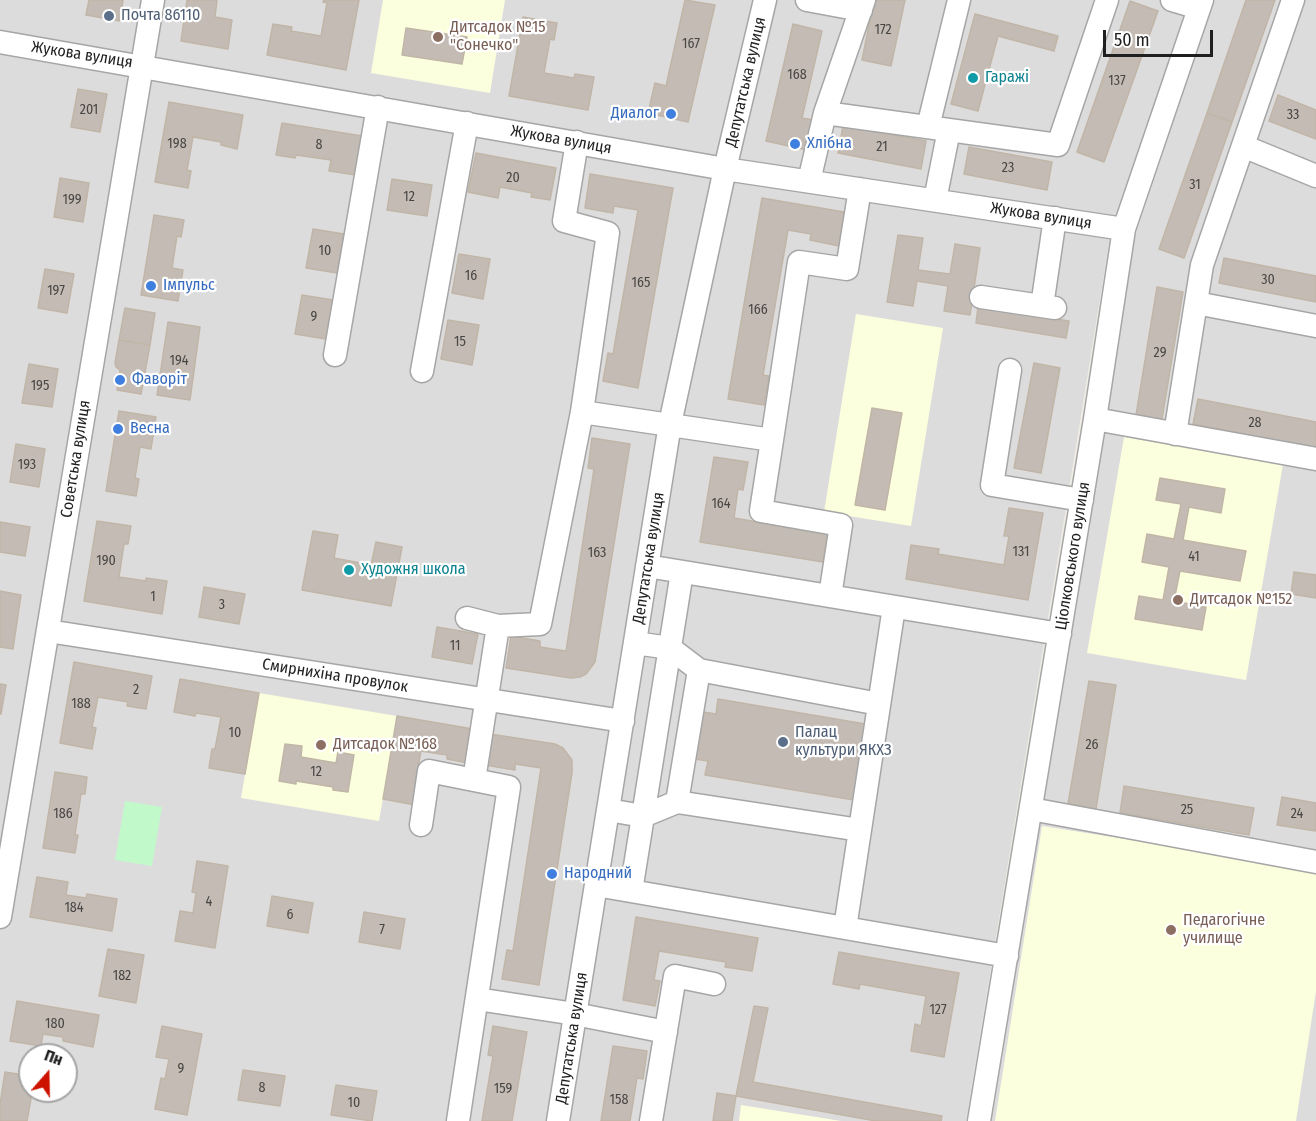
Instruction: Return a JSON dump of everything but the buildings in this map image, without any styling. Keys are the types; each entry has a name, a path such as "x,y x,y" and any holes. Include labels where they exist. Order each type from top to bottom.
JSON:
{"street":[{"name":"Советська вулиця","path":"0,917 153,0"},
{"name":"Депутатська вулиця","path":"558,1121 670,424 725,169 765,0"},
{"path":"807,0 862,5 825,113 809,181"},
{"path":"935,200 939,129 959,0"},
{"path":"825,113 1058,145 1107,0"},
{"path":"1172,0 1200,4"},
{"path":"1175,434 1202,265 1293,0"},
{"name":"Ціолковського вулиця","path":"979,1121 1082,500 1124,228 1200,4"},
{"name":"Жукова вулиця","path":"0,42 142,65 725,169 1124,228"},
{"path":"335,355 378,107"},
{"path":"422,371 467,123"},
{"path":"466,618 498,626 540,624 582,412 608,233 564,221 577,142"},
{"path":"1243,146 1316,176"},
{"path":"830,596 841,525 761,511 799,262 847,269 860,189"},
{"path":"981,297 1049,307 1055,218"},
{"path":"1196,303 1316,326"},
{"path":"1010,370 992,485 1082,500"},
{"path":"582,412 772,440"},
{"path":"1095,419 1316,459"},
{"path":"647,566 1060,634"},
{"path":"631,891 682,572"},
{"path":"845,928 894,607"},
{"path":"474,780 498,626"},
{"name":"Смирнихіна провулок","path":"48,631 622,721"},
{"path":"635,643 670,648 699,670 879,704"},
{"path":"677,802 699,670"},
{"path":"421,825 429,771 509,787 458,1121"},
{"path":"608,810 643,816 677,802 860,830"},
{"path":"1031,809 1316,862"},
{"path":"596,885 1006,956"},
{"path":"651,1121 675,976 714,984"},
{"path":"477,999 575,1014 666,1032"}],"shaded area":[{"path":"0,0 1190,0 1112,225 966,1121 0,1121"},
{"name":"Дитсадок №15 \"Сонечко\"","path":"383,0 505,0 490,93 371,73"},
{"path":"1215,0 1316,0 1316,1121 988,1121 1132,245"},
{"path":"856,314 943,328 911,526 824,512"},
{"name":"Дитсадок №152","path":"1124,437 1283,464 1246,680 1087,653"},
{"name":"Дитсадок №168","path":"259,693 397,716 379,821 241,798"},
{"name":"Педагогічне училище","path":"1042,826 1316,869 1316,991 1296,1121 995,1121"},
{"path":"741,1105 841,1121 739,1121"}],"green space":[{"path":"125,801 162,807 152,866 115,860"}],"place":[{"name":"Почта 86110","path":"109,16"},
{"name":"Дитсадок №15 \"Сонечко\"","path":"438,37"},
{"name":"Гаражі","path":"973,78"},
{"name":"Диалог","path":"671,114"},
{"name":"Хлібна","path":"795,144"},
{"name":"Імпульс","path":"151,286"},
{"name":"Фаворіт","path":"120,380"},
{"name":"Весна","path":"118,429"},
{"name":"Художня школа","path":"349,570"},
{"name":"Дитсадок №152","path":"1178,600"},
{"name":"Палац культури ЯКХЗ","path":"783,742"},
{"name":"Дитсадок №168","path":"321,745"},
{"name":"Народний","path":"552,874"},
{"name":"Педагогічне училище","path":"1171,930"}]}
